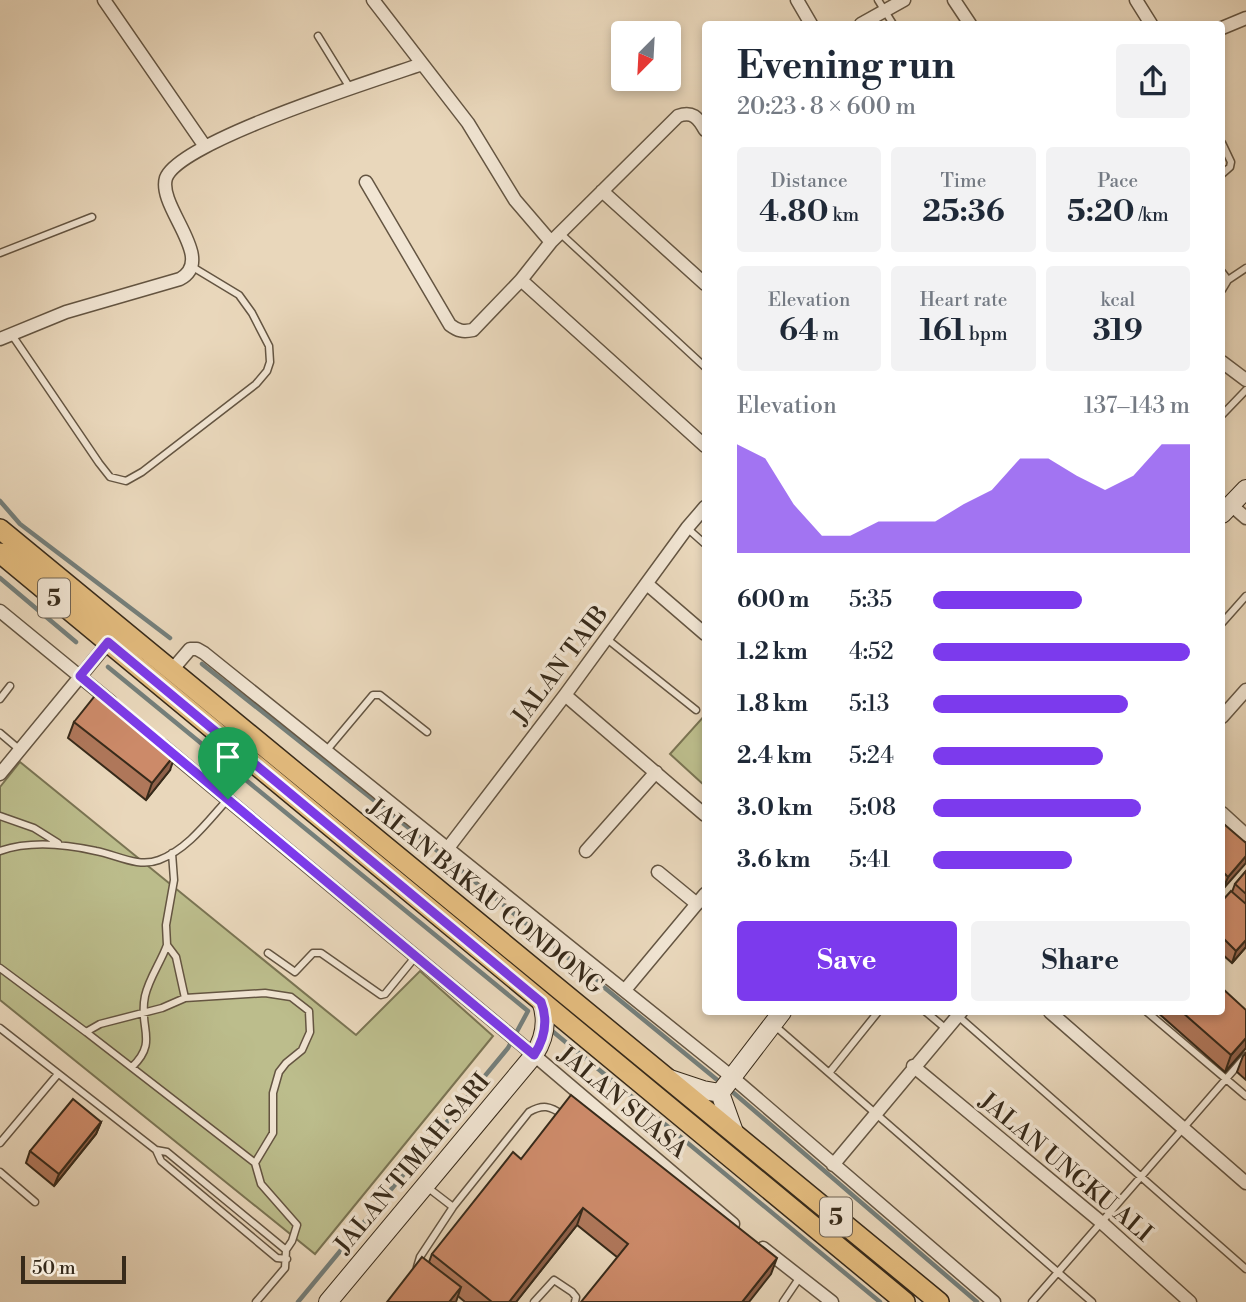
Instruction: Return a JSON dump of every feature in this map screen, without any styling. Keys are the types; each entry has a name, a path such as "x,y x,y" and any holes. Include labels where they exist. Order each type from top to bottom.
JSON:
{"main road":[{"name":"JALAN BAKAU CONDONG","path":"0,529 114,635 543,1008 905,1302"},
{"name":"JALAN BAKAU CONDONG","path":"0,553 114,635 172,670 939,1302"}],"street":[{"path":"104,0 204,145"},
{"path":"373,0 468,123 515,200 556,238"},
{"path":"797,0 809,21"},
{"path":"867,21 904,0"},
{"path":"954,0 968,21"},
{"path":"1136,0 1149,21"},
{"path":"1225,27 1246,18"},
{"path":"6,337 66,312 188,275 192,260 167,196 166,179 174,166 204,145 283,113 422,64"},
{"path":"366,182 450,325 457,331 473,330 521,280 556,238 678,116 687,113 696,116 702,125"},
{"path":"602,191 702,281"},
{"path":"521,280 702,443"},
{"path":"1225,364 1246,380"},
{"path":"1246,489 1226,509 1246,518"},
{"name":"JALAN TAIB","path":"448,848 702,510"},
{"path":"646,584 702,631"},
{"path":"0,611 122,711"},
{"path":"0,774 114,635"},
{"path":"172,670 190,649 197,649 625,990 726,1085 833,1165 995,1302"},
{"path":"1225,714 1246,690"},
{"path":"565,695 702,812"},
{"name":"JALAN SUASA","path":"154,738 498,1024 532,1047 746,1234 832,1302"},
{"path":"586,851 656,772"},
{"path":"1225,816 1246,835"},
{"path":"625,990 701,899 658,872"},
{"path":"532,1047 543,1008"},
{"path":"833,1165 957,1015"},
{"path":"1053,1015 1246,1183"},
{"path":"734,1132 726,1085 777,1018"},
{"name":"JALAN TIMAH SARI","path":"328,1302 425,1185 532,1047"},
{"name":"JALAN UNGKU ALI","path":"913,1066 1101,1222 1190,1302"},
{"path":"667,1077 686,1085 726,1085"}],"lane":[{"path":"878,0 890,21"},
{"path":"318,36 351,89"},
{"path":"1225,149 1231,162 1225,171"},
{"path":"0,253 92,217"},
{"path":"556,238 702,364"},
{"path":"6,337 110,477 126,481 142,472 256,384 267,371 270,362 269,346 239,295 192,260"},
{"path":"1225,285 1246,268"},
{"path":"1225,276 1228,280"},
{"path":"1225,412 1246,390"},
{"path":"687,528 702,541"},
{"path":"1225,620 1246,596"},
{"path":"606,638 696,710"},
{"path":"0,699 10,686"},
{"path":"326,751 373,695 380,695 427,732"},
{"path":"0,733 20,750"},
{"path":"0,851 58,843 99,851 137,863 158,861 190,840 228,799"},
{"path":"0,816 34,828 58,843"},
{"path":"132,1068 144,1056 147,1044 142,1012 146,992 167,945 166,925 174,880 172,853"},
{"path":"167,945 176,957 185,998"},
{"path":"268,953 295,972 313,953 321,953 381,995 385,994 416,956"},
{"path":"0,968 255,1163 261,1184 297,1225 286,1250 285,1268 256,1302"},
{"path":"86,1032 100,1024 162,1008 185,998 265,993 291,998 309,1011 310,1032 302,1050 279,1072 273,1093 272,1133 255,1163"},
{"path":"829,1073 876,1015"},
{"path":"930,1015 945,1028"},
{"path":"961,1015 1246,1269"},
{"path":"1151,1015 1246,1096"},
{"path":"777,1018 829,1073 1092,1302"},
{"path":"0,1028 156,1150 167,1152 286,1250"},
{"path":"1032,1302 1246,1056"},
{"path":"0,1143 58,1074"},
{"path":"421,1276 417,1265 420,1257 453,1207 529,1112 547,1106 562,1115"},
{"path":"156,1150 161,1161 277,1258 287,1259"},
{"path":"0,1172 35,1202"},
{"path":"425,1185 453,1207"},
{"path":"783,1302 800,1278"},
{"path":"534,1302 554,1280 572,1292 576,1297 575,1302"}],"green space":[{"path":"702,718 702,783 670,754"},
{"path":"20,762 356,1035 420,971 493,1036 315,1254 0,1000 0,787"}],"building":[{"path":"98,692 176,753 152,783 74,722"},
{"path":"1225,825 1246,843 1246,856 1228,877 1225,874"},
{"path":"1246,871 1246,894 1235,884"},
{"path":"1231,891 1246,904 1246,940 1236,951 1225,940 1225,898"},
{"path":"1225,991 1246,1010 1246,1038 1231,1055 1185,1015 1225,1015"},
{"path":"571,1095 777,1258 742,1302 581,1302 628,1244 583,1208 509,1302 492,1302 432,1254 513,1152 521,1159"},
{"path":"73,1099 101,1122 59,1174 30,1151"},
{"path":"422,1257 461,1287 449,1302 387,1302"}],"waterway":[{"path":"0,501 20,524 170,638"},
{"path":"0,578 76,642"},
{"path":"202,664 424,840 721,1083"},
{"path":"108,667 528,1011 508,1048 298,1302"},
{"path":"551,1030 880,1302"},
{"path":"728,1088 977,1302"}],"route":[{"path":"108,642 541,1002 546,1015 541,1044 534,1055 498,1024 228,799 80,676 108,642"}]}
